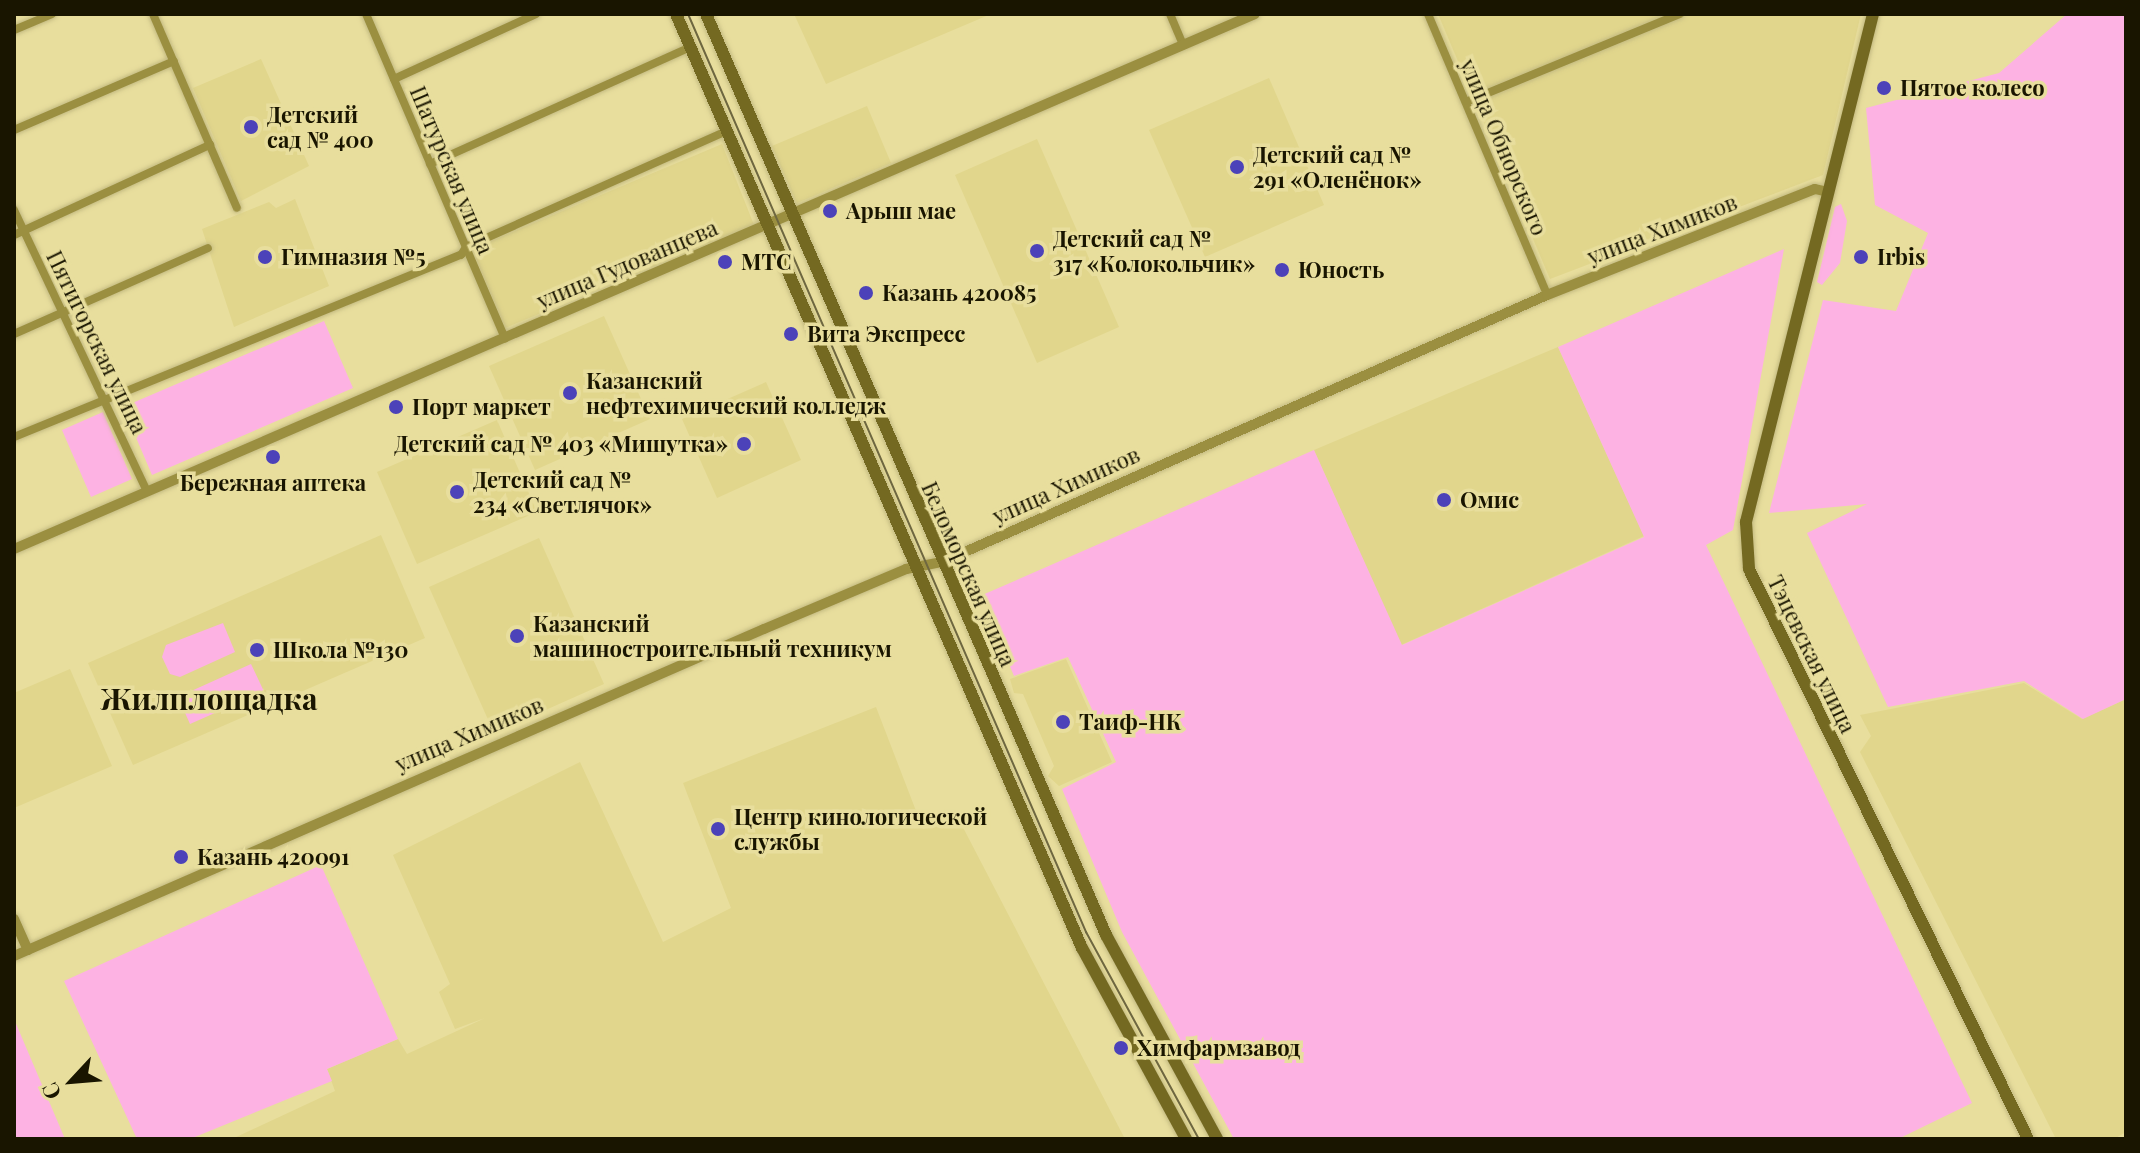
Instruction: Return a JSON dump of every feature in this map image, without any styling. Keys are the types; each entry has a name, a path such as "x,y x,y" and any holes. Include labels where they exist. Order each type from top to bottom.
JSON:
{"main road":[{"name":"Беломорская улица","path":"676,14 1082,948 1186,1139"},
{"name":"Беломорская улица","path":"706,14 1106,935 1217,1139"},
{"name":"Тэцевская улица","path":"1873,14 1746,522 1749,569 2028,1139"},
{"path":"1082,948 1106,935"}],"street":[{"path":"14,30 52,14"},
{"path":"153,14 237,208"},
{"name":"Шатурская улица","path":"366,14 505,339"},
{"path":"394,79 536,14"},
{"path":"1170,14 1183,45"},
{"name":"улица Гудованцева","path":"14,549 1255,14"},
{"name":"улица Обнорского","path":"1428,14 1547,295"},
{"path":"1466,102 1680,14"},
{"path":"430,164 690,47"},
{"path":"14,130 174,61"},
{"path":"14,437 461,255 466,247 726,131"},
{"path":"14,235 210,145"},
{"name":"улица Химиков","path":"14,956 915,566 942,562 1547,295 1815,189 1828,192"},
{"name":"Пятигорская улица","path":"14,210 60,315 107,400 147,491"},
{"path":"14,334 208,248"},
{"path":"14,919 28,950"}],"shaded area":[{"path":"794,14 991,14 826,84"},
{"path":"1438,14 1861,14 1823,175 1550,279"},
{"path":"2067,14 2126,14 2126,699 2083,719 2024,681 1888,707 1807,533 1867,504 1769,513 1823,300 1896,311 1928,233 1875,205 1866,108 1999,73"},
{"name":"Детский сад № 400","path":"261,59 309,166 241,201 193,88"},
{"name":"Детский сад № 291 «Оленёнок»","path":"1269,78 1324,205 1205,257 1149,130"},
{"path":"867,106 891,163 797,203 772,146"},
{"name":"Детский сад № 317 «Колокольчик»","path":"1037,139 1119,327 1037,363 955,175"},
{"path":"722,144 754,225 505,328 472,249"},
{"name":"Гимназия №5","path":"295,199 329,286 234,327 202,229 269,202 276,208"},
{"path":"1841,204 1847,221 1840,263 1822,285 1817,282 1835,207"},
{"path":"1784,249 1733,530 1706,545 1972,1103 1898,1139 1234,1139 1122,932 1062,789 1116,762 1068,657 1014,676 980,596 1314,450 1402,645 1644,537 1558,347"},
{"name":"Казанский нефтехимический колледж","path":"604,316 650,419 535,470 489,366"},
{"path":"324,321 353,388 152,475 123,407"},
{"path":"1558,347 1644,536 1401,645 1314,450"},
{"name":"Детский сад № 403 «Мишутка»","path":"766,382 801,460 717,498 682,419"},
{"path":"103,412 132,479 91,497 62,430"},
{"name":"Детский сад № 234 «Светлячок»","path":"497,420 537,512 417,564 377,472"},
{"name":"Школа №130","path":"381,535 425,638 133,765 88,663"},
{"name":"Казанский машиностроительный техникум","path":"539,538 604,684 494,733 429,587"},
{"path":"223,623 235,652 180,677 170,674 162,657 166,645"},
{"path":"1066,659 1112,762 1059,786 1048,776 1054,766 1023,694 1014,693 1010,679"},
{"path":"251,664 268,700 246,710 242,701 190,724 178,697"},
{"path":"70,669 112,766 14,808 14,693"},
{"path":"2024,683 2082,719 2126,699 2126,1132 2114,1139 2056,1139 1860,752 1871,736 1860,715"},
{"path":"876,707 923,829 956,814 1125,1139 232,1139 335,1091 327,1069 398,1039 407,1054 485,1018 455,1029 439,992 450,984 393,855 580,762 663,942 731,908 683,783"},
{"path":"321,865 398,1039 327,1069 332,1081 190,1139 137,1139 64,981"},
{"path":"14,1019 65,1139 14,1139"}],"tram line":[{"path":"688,14 1086,932 1199,1139"}],"place":[{"name":"Пятое колесо","path":"1884,88"},
{"name":"Детский сад № 400","path":"251,127"},
{"name":"Детский сад № 291 «Оленёнок»","path":"1237,167"},
{"name":"Арыш мае","path":"830,211"},
{"name":"Детский сад № 317 «Колокольчик»","path":"1037,251"},
{"name":"Гимназия №5","path":"265,257"},
{"name":"Irbis","path":"1861,257"},
{"name":"МТС","path":"725,262"},
{"name":"Юность","path":"1282,270"},
{"name":"Казань 420085","path":"866,293"},
{"name":"Вита Экспресс","path":"791,334"},
{"name":"Казанский нефтехимический колледж","path":"570,393"},
{"name":"Порт маркет","path":"396,407"},
{"name":"Детский сад № 403 «Мишутка»","path":"744,444"},
{"name":"Бережная аптека","path":"273,457"},
{"name":"Детский сад № 234 «Светлячок»","path":"457,492"},
{"name":"Омис","path":"1444,500"},
{"name":"Казанский машиностроительный техникум","path":"517,636"},
{"name":"Школа №130","path":"257,650"},
{"name":"Таиф-НК","path":"1063,722"},
{"name":"Центр кинологической службы","path":"718,829"},
{"name":"Казань 420091","path":"181,857"},
{"name":"Химфармзавод","path":"1121,1048"}],"district":[{"name":"Жилплощадка","path":"209,698"}]}
